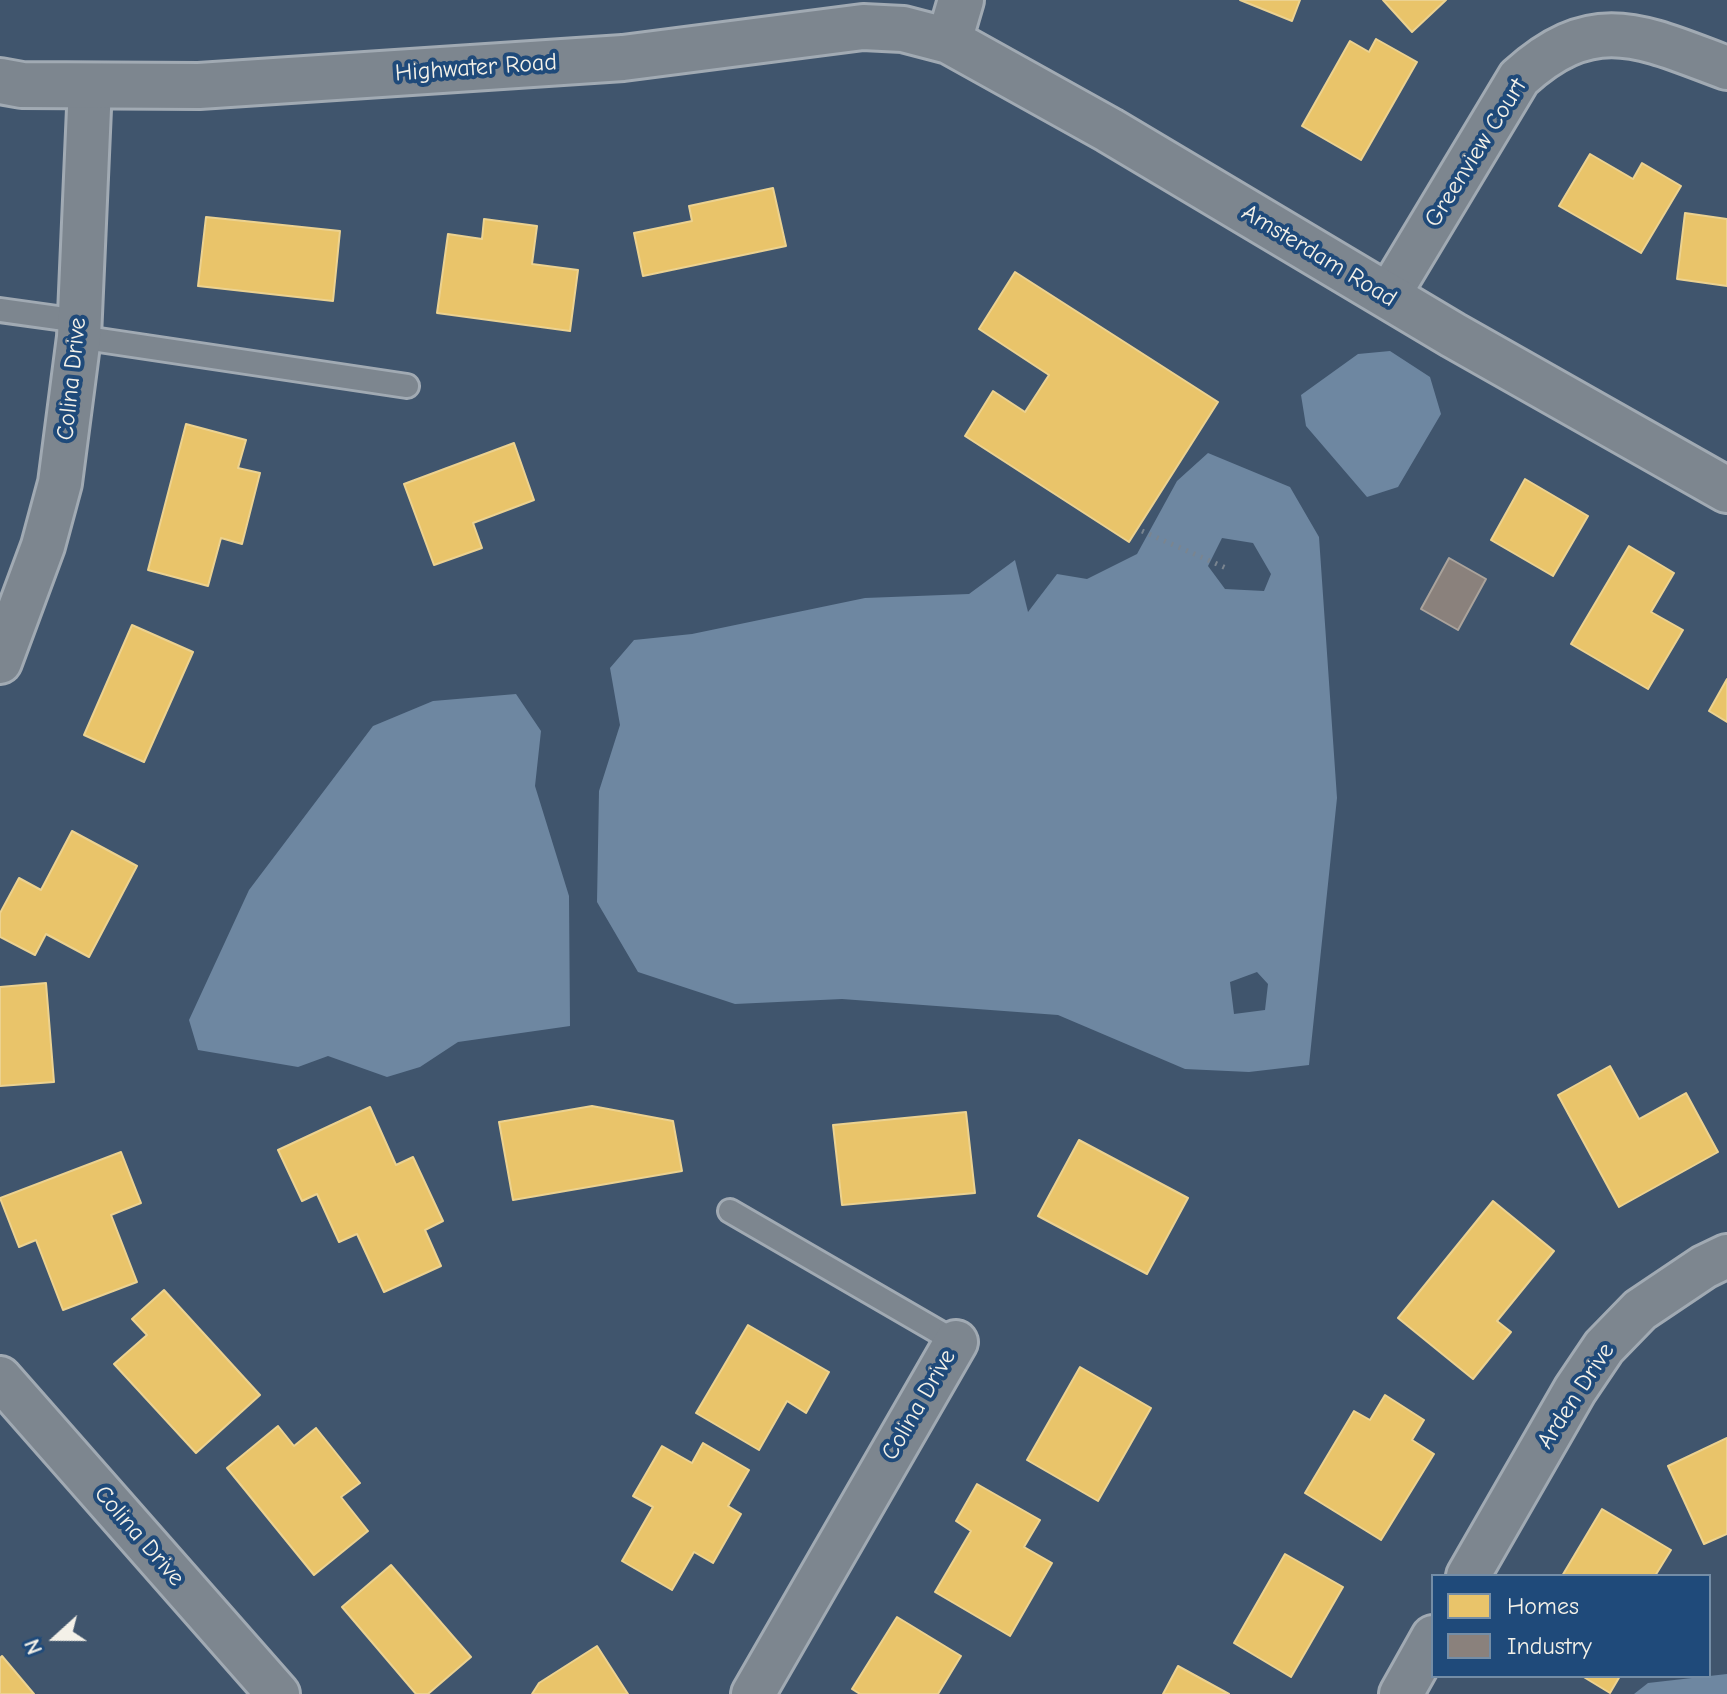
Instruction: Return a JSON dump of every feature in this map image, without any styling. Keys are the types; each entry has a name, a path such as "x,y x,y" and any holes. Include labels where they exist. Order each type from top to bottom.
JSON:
{"street":[{"name":"Highwater Road","path":"0,81 22,85 199,86 623,58 863,27 903,29 955,20"},
{"name":"Amsterdam Road","path":"955,20 1109,130 1388,296 1727,490"},
{"name":"Greenview Court","path":"1388,296 1519,78 1538,62 1559,48 1613,33 1649,39 1727,68"},
{"name":"Colina Drive","path":"0,662 43,546 60,483 79,329 90,86"},
{"name":"Arden Drive","path":"1469,1574 1575,1390 1604,1347 1640,1310 1704,1267 1727,1256"},
{"name":"Colina Drive","path":"753,1694 956,1342"},
{"name":"Colina Drive","path":"0,1378 278,1694"},
{"path":"1401,1694 1431,1641"}],"lane":[{"path":"0,310 79,329 407,386"},
{"name":"Colina Drive","path":"730,1211 956,1342"}],"path":[{"path":"1142,531 1226,568"}],"water":[{"path":"1390,351 1430,377 1441,414 1398,487 1367,497 1306,426 1301,395 1358,354"},
{"path":"1208,453 1290,487 1319,537 1337,798 1309,1065 1249,1072 1185,1069 1058,1015 842,999 735,1004 638,972 597,902 599,791 620,725 610,668 634,640 692,634 865,598 969,594 1015,560 1028,612 1057,574 1087,579 1137,554 1177,481","holes":["1222,538 1253,543 1271,574 1264,591 1225,589 1208,566","1257,972 1268,984 1265,1010 1234,1014 1230,982"]},
{"path":"516,694 541,731 535,786 569,896 570,1026 458,1042 420,1067 387,1077 328,1056 298,1067 198,1050 189,1020 249,890 373,726 433,701"},
{"path":"1727,1674 1727,1694 1634,1694 1648,1683"}],"building: Homes":[{"path":"1240,0 1300,0 1292,21"},
{"path":"1383,0 1446,0 1412,32"},
{"path":"1376,39 1417,62 1361,160 1302,126 1350,41 1369,52"},
{"path":"1590,154 1633,179 1642,163 1681,186 1641,253 1559,206"},
{"path":"773,188 786,246 643,276 634,233 692,221 689,206"},
{"path":"1685,213 1727,219 1727,286 1677,279"},
{"path":"206,217 340,231 333,301 198,286"},
{"path":"484,219 537,226 532,264 578,270 570,331 437,313 448,234 482,239"},
{"path":"1015,272 1218,402 1129,542 965,436 993,391 1025,412 1049,375 979,329"},
{"path":"186,424 246,440 238,468 260,473 242,544 221,538 208,586 148,570"},
{"path":"514,443 534,500 473,523 482,548 434,565 404,484"},
{"path":"1525,479 1588,516 1553,576 1491,540"},
{"path":"1629,546 1674,573 1651,612 1683,630 1648,689 1571,644"},
{"path":"132,625 193,652 144,762 84,735"},
{"path":"1727,679 1727,722 1709,711"},
{"path":"72,831 137,866 89,957 46,934 35,955 0,937 0,913 19,878 41,890"},
{"path":"46,983 54,1082 0,1086 0,987"},
{"path":"1610,1066 1639,1119 1686,1093 1718,1152 1619,1207 1558,1095"},
{"path":"592,1106 673,1121 682,1171 513,1200 499,1122"},
{"path":"370,1107 396,1165 413,1157 443,1221 425,1230 441,1266 384,1292 357,1234 339,1242 317,1194 302,1201 278,1150"},
{"path":"966,1112 975,1193 842,1205 833,1125"},
{"path":"1079,1140 1188,1198 1147,1274 1038,1216"},
{"path":"121,1152 141,1203 111,1215 137,1282 63,1310 36,1240 19,1247 0,1198"},
{"path":"1493,1201 1554,1251 1497,1321 1511,1332 1473,1379 1398,1318"},
{"path":"164,1290 260,1395 196,1453 114,1364 147,1335 132,1319"},
{"path":"748,1325 829,1372 806,1413 787,1401 759,1450 696,1413"},
{"path":"1080,1367 1151,1408 1098,1501 1027,1460"},
{"path":"1385,1395 1424,1420 1412,1440 1434,1454 1381,1540 1305,1493 1354,1411 1370,1420"},
{"path":"278,1426 294,1446 316,1428 360,1483 341,1497 368,1531 314,1575 227,1468"},
{"path":"1727,1438 1727,1534 1704,1544 1668,1466"},
{"path":"703,1443 749,1470 728,1506 741,1514 713,1563 694,1552 672,1590 622,1561 653,1507 633,1496 662,1446 692,1463"},
{"path":"977,1484 1040,1520 1024,1547 1052,1563 1010,1636 935,1592 971,1531 956,1521"},
{"path":"1602,1509 1671,1550 1656,1574 1563,1574"},
{"path":"1285,1554 1343,1587 1291,1677 1234,1643"},
{"path":"391,1565 471,1657 428,1694 416,1694 342,1607"},
{"path":"897,1617 961,1656 938,1694 860,1694 852,1689"},
{"path":"597,1646 628,1694 532,1694 539,1683"},
{"path":"2,1656 34,1694 0,1694"},
{"path":"1178,1666 1229,1694 1163,1694"},
{"path":"1585,1678 1619,1678 1610,1693"}],"building: Industry":[{"path":"1449,558 1486,579 1458,630 1421,609"}]}
